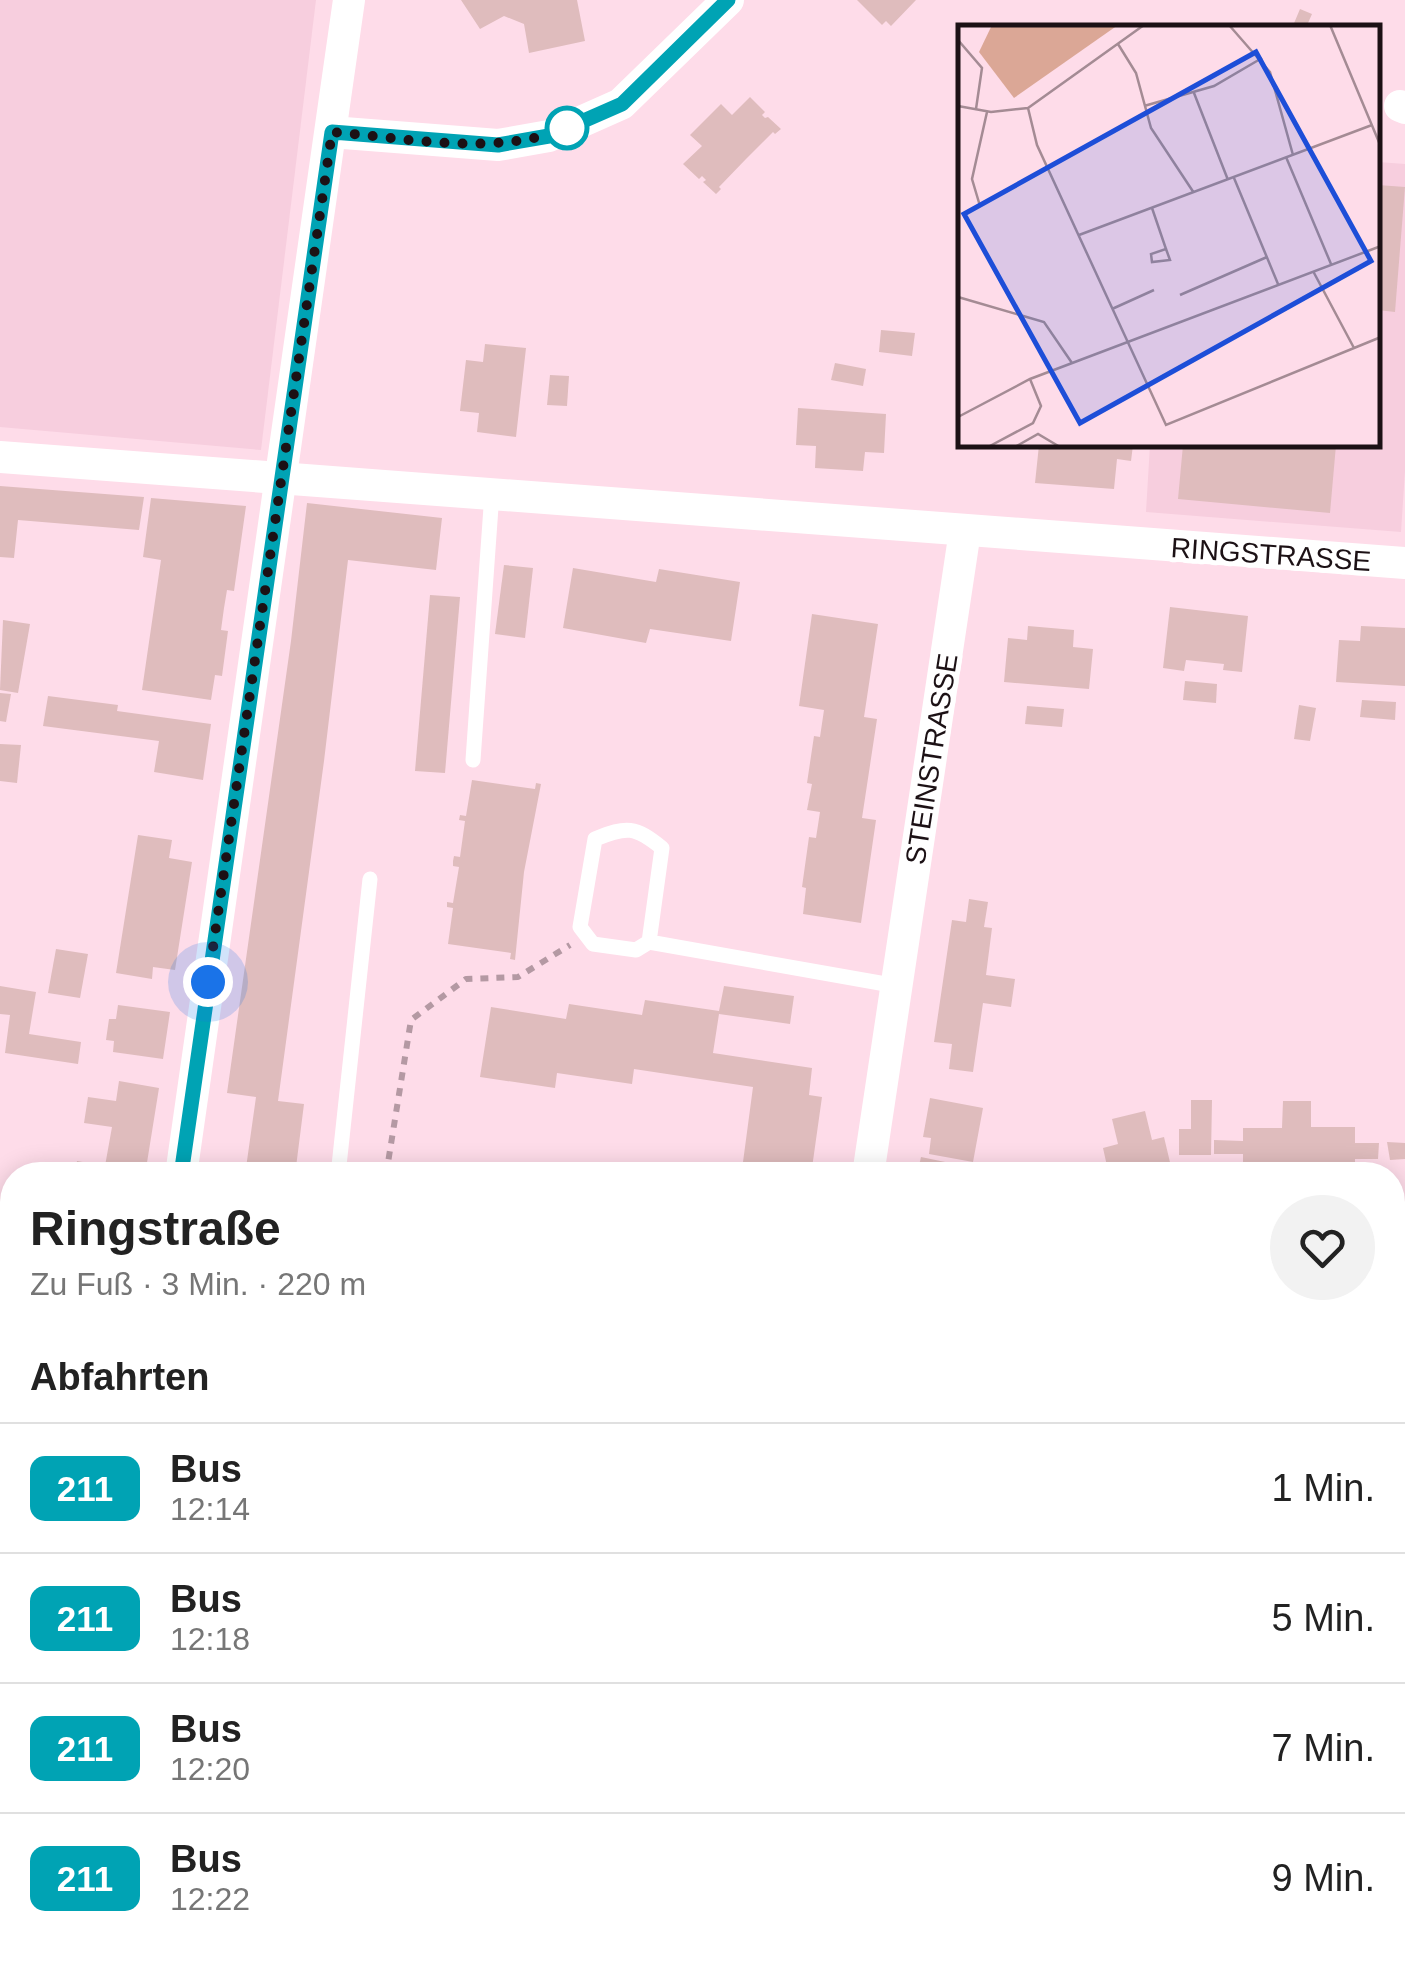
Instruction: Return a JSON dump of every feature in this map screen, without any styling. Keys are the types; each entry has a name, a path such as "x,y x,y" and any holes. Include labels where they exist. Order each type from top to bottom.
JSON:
{"street":[{"path":"183,1162 349,0"},
{"path":"332,132 498,145 549,136 622,104 728,0"},
{"name":"RINGSTRASSE","path":"0,458 1405,563"},
{"name":"STEINSTRASSE","path":"870,1162 966,532"}],"lane":[{"path":"473,760 492,493"},
{"path":"649,942 662,848 642,832 620,829 595,839 580,927 593,944 636,950 649,942 897,986"},
{"path":"339,1162 370,880"}],"path":[{"path":"388,1162 411,1020 466,979 518,977 586,935"}],"shaded area":[{"path":"0,0 316,0 261,450 0,427"},
{"path":"1380,162 1405,164 1405,471 1401,532 1146,512 1150,448 1380,448"}],"building":[{"path":"461,0 577,0 585,41 529,53 524,24 504,16 480,29"},
{"path":"857,0 916,0 891,26 886,21 882,25"},
{"path":"1300,9 1312,14 1308,23 1312,25 1293,25"},
{"path":"750,97 765,112 762,115 781,129 746,159 716,194 702,176 699,179 683,164 702,146 690,135 721,104 732,115"},
{"path":"1380,185 1405,187 1395,312 1380,310"},
{"path":"881,330 915,333 912,356 879,352"},
{"path":"485,344 526,348 516,437 477,432 479,413 460,411 466,360 483,362"},
{"path":"835,363 866,369 863,386 831,380"},
{"path":"550,375 569,376 567,406 547,405"},
{"path":"798,408 886,414 884,453 865,452 863,471 815,468 816,446 796,445"},
{"path":"1039,448 1133,448 1131,461 1117,459 1114,489 1035,483"},
{"path":"1183,448 1336,448 1330,513 1178,499"},
{"path":"0,486 144,497 139,530 18,520 14,558 0,557"},
{"path":"151,498 246,506 234,591 227,590 224,608 221,630 228,631 222,676 215,675 211,700 142,690 161,560 143,557"},
{"path":"307,503 442,518 436,570 348,560 278,1101 304,1104 297,1162 247,1162 256,1097 227,1093"},
{"path":"504,565 533,568 525,638 495,634"},
{"path":"573,568 656,582 659,569 740,582 731,641 650,629 646,643 563,628"},
{"path":"430,595 460,597 445,773 415,771"},
{"path":"1170,607 1248,616 1242,672 1223,670 1224,664 1186,660 1184,671 1163,668"},
{"path":"812,614 878,624 864,717 877,719 862,818 876,820 861,923 803,914 806,888 802,887 809,837 816,838 820,812 807,810 812,784 807,783 814,736 820,737 824,710 799,706"},
{"path":"3,620 30,624 18,693 0,690"},
{"path":"1028,626 1074,630 1073,647 1093,649 1089,689 1004,682 1008,638 1027,640"},
{"path":"1361,626 1405,628 1405,686 1336,682 1339,640 1360,641"},
{"path":"1185,681 1217,684 1216,703 1183,700"},
{"path":"0,693 11,694 6,722 0,721"},
{"path":"48,696 118,705 117,711 211,724 203,780 154,772 159,741 43,726"},
{"path":"1362,700 1396,702 1395,720 1360,717"},
{"path":"1299,705 1316,708 1310,741 1294,739"},
{"path":"1027,706 1064,709 1062,727 1025,724"},
{"path":"0,744 21,745 17,783 0,781"},
{"path":"472,780 535,789 536,783 541,784 524,872 515,960 510,959 511,953 448,944 453,908 447,907 447,902 453,903 459,867 453,866 453,861 454,856 460,857 465,821 459,820 460,815 466,816"},
{"path":"138,835 172,840 169,858 192,862 175,970 153,967 152,979 116,973"},
{"path":"969,899 988,902 984,927 992,928 986,975 1015,979 1011,1007 983,1003 973,1072 949,1069 952,1044 934,1042 952,920 966,922"},
{"path":"56,949 88,954 80,998 48,993"},
{"path":"0,986 36,992 29,1034 81,1042 78,1064 5,1053 10,1015 0,1014"},
{"path":"724,986 794,996 790,1024 719,1014 713,1053 812,1068 809,1095 822,1097 813,1162 743,1162 753,1087 634,1069 632,1084 557,1073 555,1088 480,1077 491,1007 566,1019 569,1004 642,1015 645,1000 719,1011"},
{"path":"118,1005 170,1012 163,1059 113,1052 114,1041 106,1040 109,1019 116,1019"},
{"path":"119,1081 159,1088 147,1162 106,1162 112,1127 84,1123 88,1097 116,1101"},
{"path":"930,1098 983,1108 973,1162 929,1154 931,1138 923,1137"},
{"path":"1191,1100 1212,1100 1211,1155 1179,1155 1179,1129 1191,1129"},
{"path":"1283,1101 1311,1101 1311,1127 1355,1127 1355,1143 1379,1143 1378,1159 1243,1162 1243,1154 1214,1154 1214,1140 1243,1141 1243,1128 1282,1128"},
{"path":"1145,1111 1152,1140 1164,1137 1170,1162 1106,1162 1103,1148 1118,1144 1112,1119"},
{"path":"1387,1142 1405,1143 1405,1159 1390,1160"},
{"path":"921,1157 945,1162 920,1162"}],"bus line":[{"name":"211","path":"183,1162 332,132 498,145 549,136 622,104 728,0"}],"route":[{"path":"208,982 332,132 498,145 549,136 567,128"}]}
